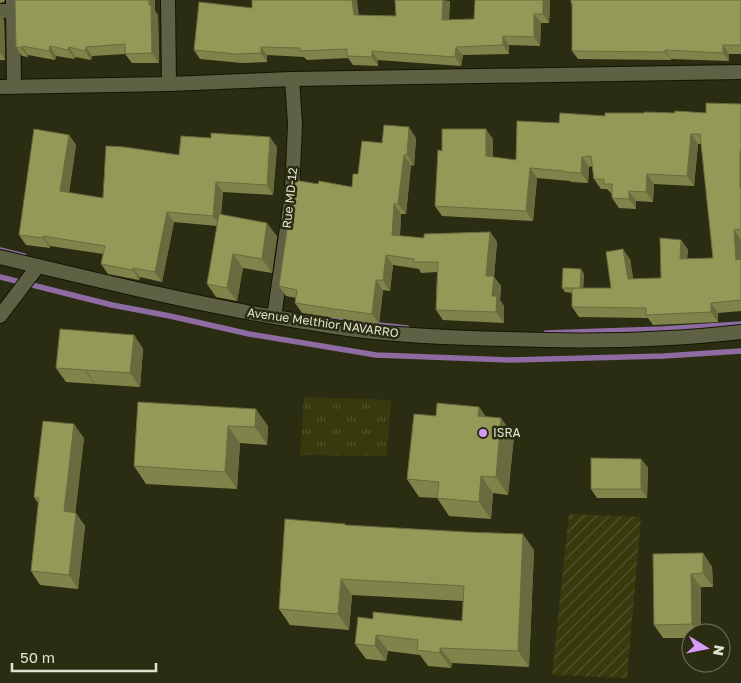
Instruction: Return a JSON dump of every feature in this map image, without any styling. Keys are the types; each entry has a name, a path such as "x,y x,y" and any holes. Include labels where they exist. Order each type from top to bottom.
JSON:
{"street":[{"path":"168,0 169,84"},
{"path":"9,7 7,87 169,84 292,79 741,72"},
{"name":"Rue MD-12","path":"274,317 292,194 295,124 292,79"},
{"name":"Avenue Melthior NAVARRO","path":"0,257 239,311 354,330 456,338 556,341 645,340 741,332"},
{"path":"0,316 38,266"}],"green space":[{"path":"304,397 391,400 387,456 300,455"},
{"path":"569,514 641,517 627,678 552,675"}],"building":[{"path":"15,0 149,0 149,5 151,5 152,53 125,54 125,44 86,47 85,51 69,47 68,50 50,46 49,51 22,46 21,48 16,47"},
{"path":"252,0 352,0 354,15 396,16 395,0 443,0 442,20 474,19 475,0 543,0 543,14 534,14 534,37 503,36 503,45 456,47 455,57 372,51 372,57 347,56 347,49 300,51 300,48 261,47 261,53 236,54 194,50 199,2 252,8"},
{"path":"571,0 741,0 741,45 723,45 723,53 665,50 665,52 572,51"},
{"path":"706,103 741,104 741,229 734,230 736,260 741,259 741,300 711,303 711,312 646,315 646,308 572,307 572,288 611,288 606,252 623,249 628,279 661,278 660,238 681,240 680,259 713,258 700,134 691,134 687,176 647,174 646,192 629,191 629,199 612,198 612,184 604,184 604,179 594,179 591,156 582,157 581,173 530,168 526,211 435,206 438,150 442,151 442,129 486,129 486,156 516,160 517,121 559,123 560,113 605,116 605,113 675,113 675,111 706,113"},
{"path":"384,125 409,127 407,155 404,155 398,204 394,204 392,235 424,238 424,234 490,232 486,276 494,276 492,296 497,296 496,312 436,310 438,262 414,262 414,259 386,255 383,280 376,280 372,314 295,303 297,290 279,286 294,180 318,184 319,181 352,187 353,174 358,174 362,141 382,143"},
{"path":"34,129 69,135 60,191 103,198 106,146 179,155 181,136 211,138 211,133 270,137 267,185 216,182 213,216 167,212 155,272 101,264 105,246 43,236 43,238 19,235"},
{"path":"219,214 267,223 262,259 233,254 227,288 207,284"},
{"path":"563,268 581,269 580,288 562,288"},
{"path":"60,329 134,335 130,373 56,368"},
{"path":"138,402 256,409 255,427 228,426 225,472 134,466"},
{"path":"437,403 479,407 478,416 501,418 496,477 481,476 479,502 437,498 439,482 407,479 414,414 436,416"},
{"path":"43,421 74,424 64,511 76,513 69,575 31,571 39,498 34,497"},
{"path":"591,458 641,459 641,489 591,489"},
{"path":"285,519 345,525 523,534 518,651 440,648 440,653 417,650 418,640 376,635 375,646 355,644 358,617 373,619 373,612 462,621 464,586 341,579 338,614 279,609"},
{"path":"703,553 703,573 691,574 692,623 654,625 653,554"}],"waterway":[{"path":"0,250 24,256"},
{"path":"0,277 112,305 249,334 376,355 510,360 664,356 741,351"},
{"path":"332,320 407,328"},
{"path":"546,333 741,324"}],"place":[{"name":"ISRA","path":"483,433"}]}
